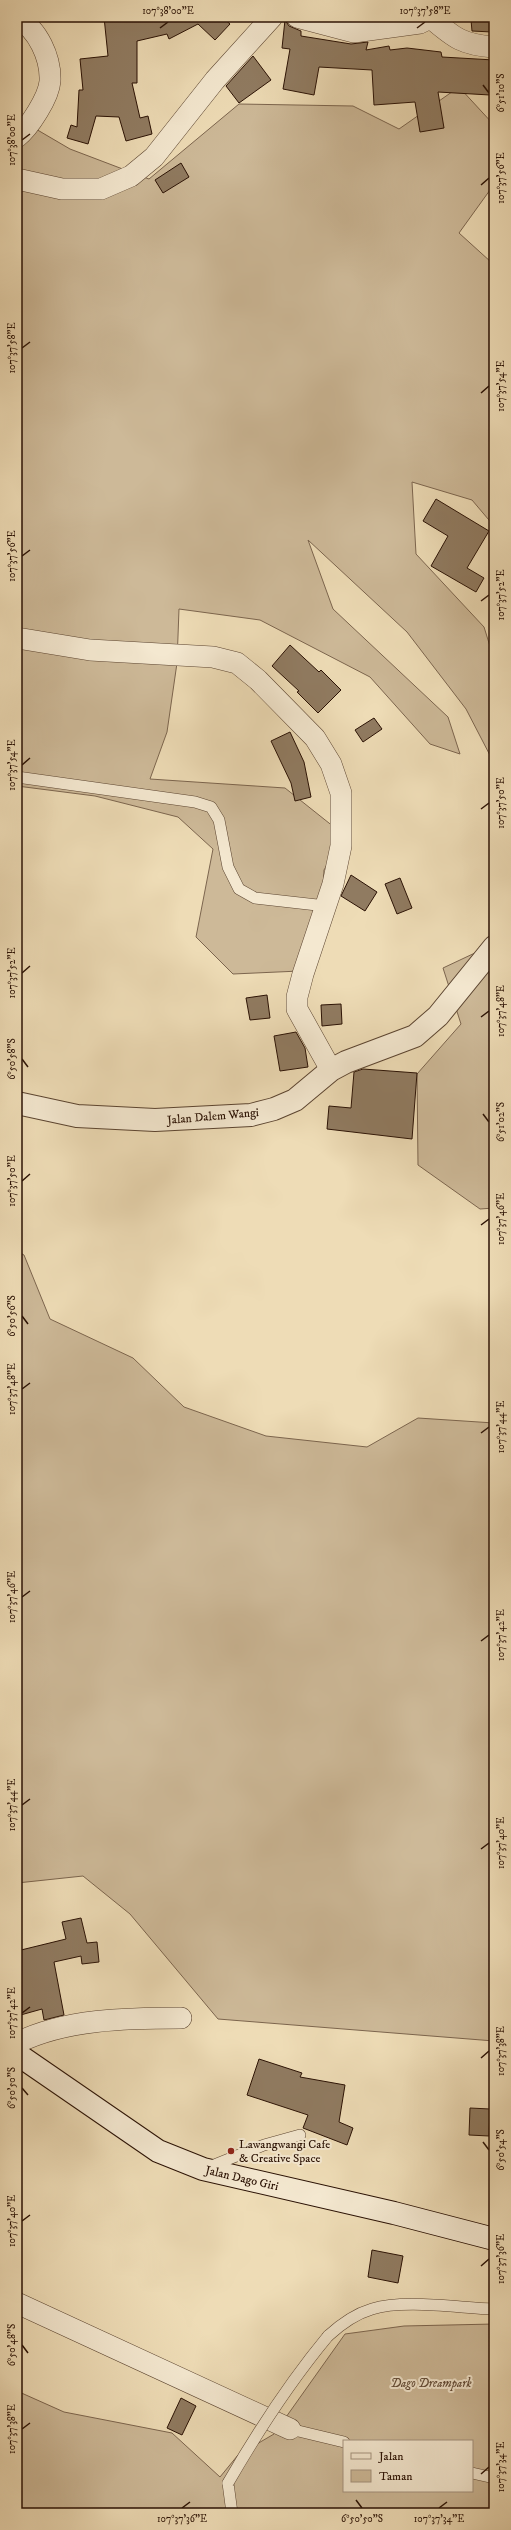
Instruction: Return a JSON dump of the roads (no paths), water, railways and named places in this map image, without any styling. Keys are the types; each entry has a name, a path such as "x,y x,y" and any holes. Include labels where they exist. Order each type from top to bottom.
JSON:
{"street":[{"path":"17,180 62,189 101,189 131,176 154,157 215,80 272,17"},
{"path":"297,17 339,23 366,32 420,23 431,18 452,37 463,43 494,47"},
{"path":"17,18 36,34 45,54 50,82 42,103 24,132 17,137"},
{"path":"17,638 90,650 213,657 237,663 258,680 315,738 331,764 340,793 341,846 326,906 302,974 297,997 297,1009 331,1070"},
{"name":"Jalan Dalem Wangi","path":"17,1102 78,1116 156,1120 251,1115 274,1109 294,1100 331,1070 346,1062 416,1036 438,1016 494,947"},
{"path":"17,2043 31,2036 60,2027 152,2018 180,2018"},
{"name":"Jalan Dago Giri","path":"17,2054 158,2151 203,2169 394,2213 494,2240"},
{"path":"17,2303 290,2428"}],"lane":[{"path":"17,776 195,802 211,807 219,820 228,867 239,890 254,898 326,906"},
{"path":"203,2169 264,2145 300,2135"},
{"path":"232,2513 228,2483 263,2422 295,2376 328,2336 344,2322 371,2309 398,2305 494,2309"},
{"path":"290,2428 343,2442"},
{"path":"473,2473 494,2478"}],"place":[{"name":"Lawangwangi Cafe & Creative Space","path":"231,2151"}],"park label":[{"name":"Dago Dreampark","path":"431,2383"}]}
